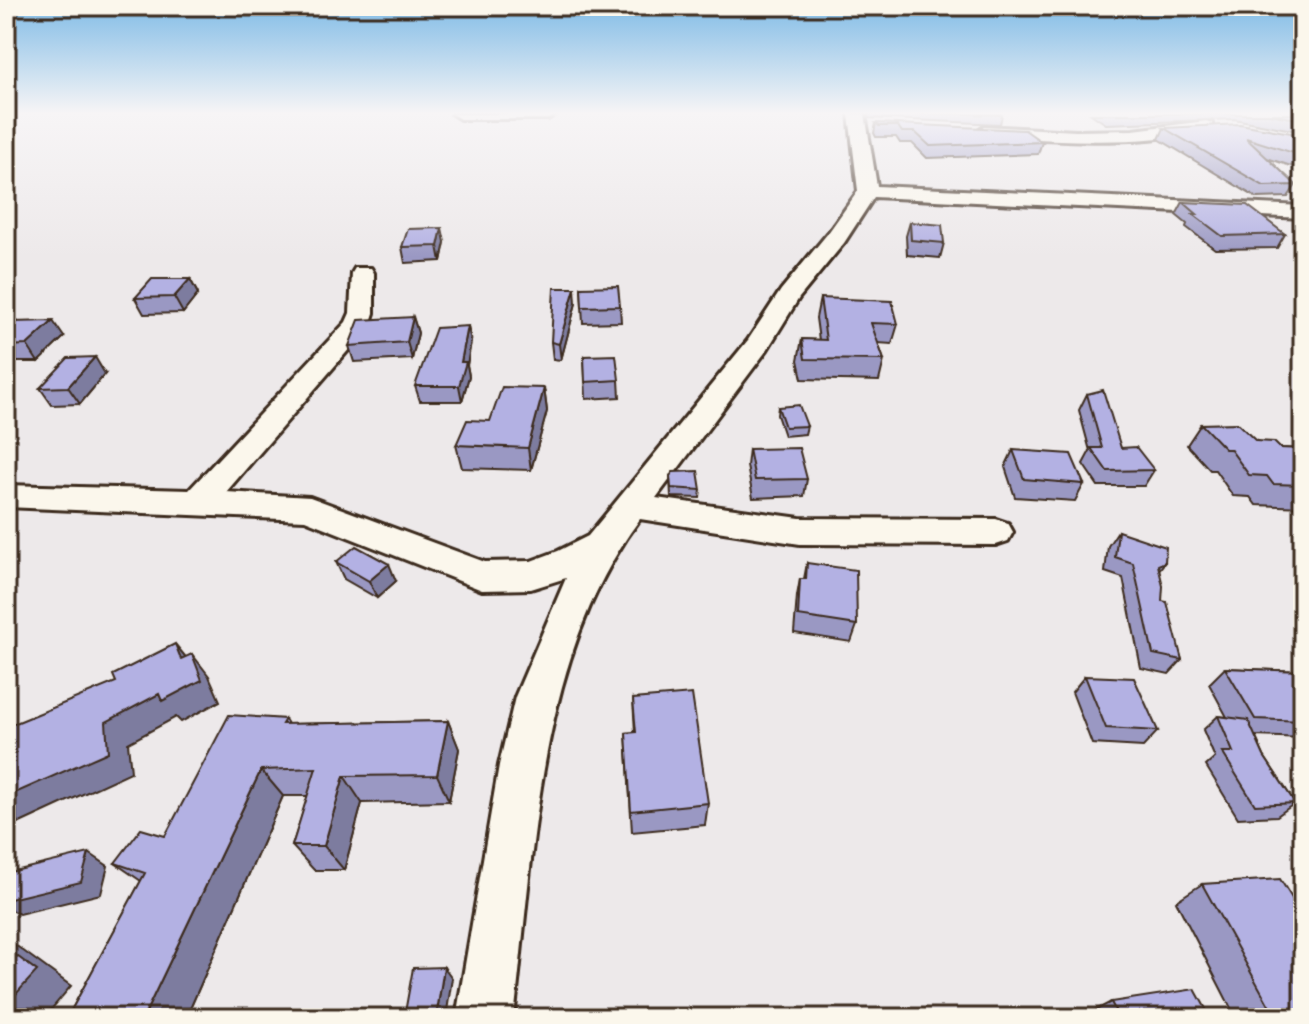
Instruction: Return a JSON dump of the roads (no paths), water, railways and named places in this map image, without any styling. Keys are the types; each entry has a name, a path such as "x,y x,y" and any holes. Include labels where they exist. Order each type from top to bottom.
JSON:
{"street":[{"path":"485,1018 522,765 536,697 575,598 601,545 758,344 789,295 836,238 868,191 865,162"},
{"path":"868,191 1303,212"},
{"path":"197,503 357,325 362,313 363,273"},
{"path":"6,496 277,505 310,509 482,576 512,579 544,574 601,545"},
{"path":"631,506 800,531 996,532"}]}
